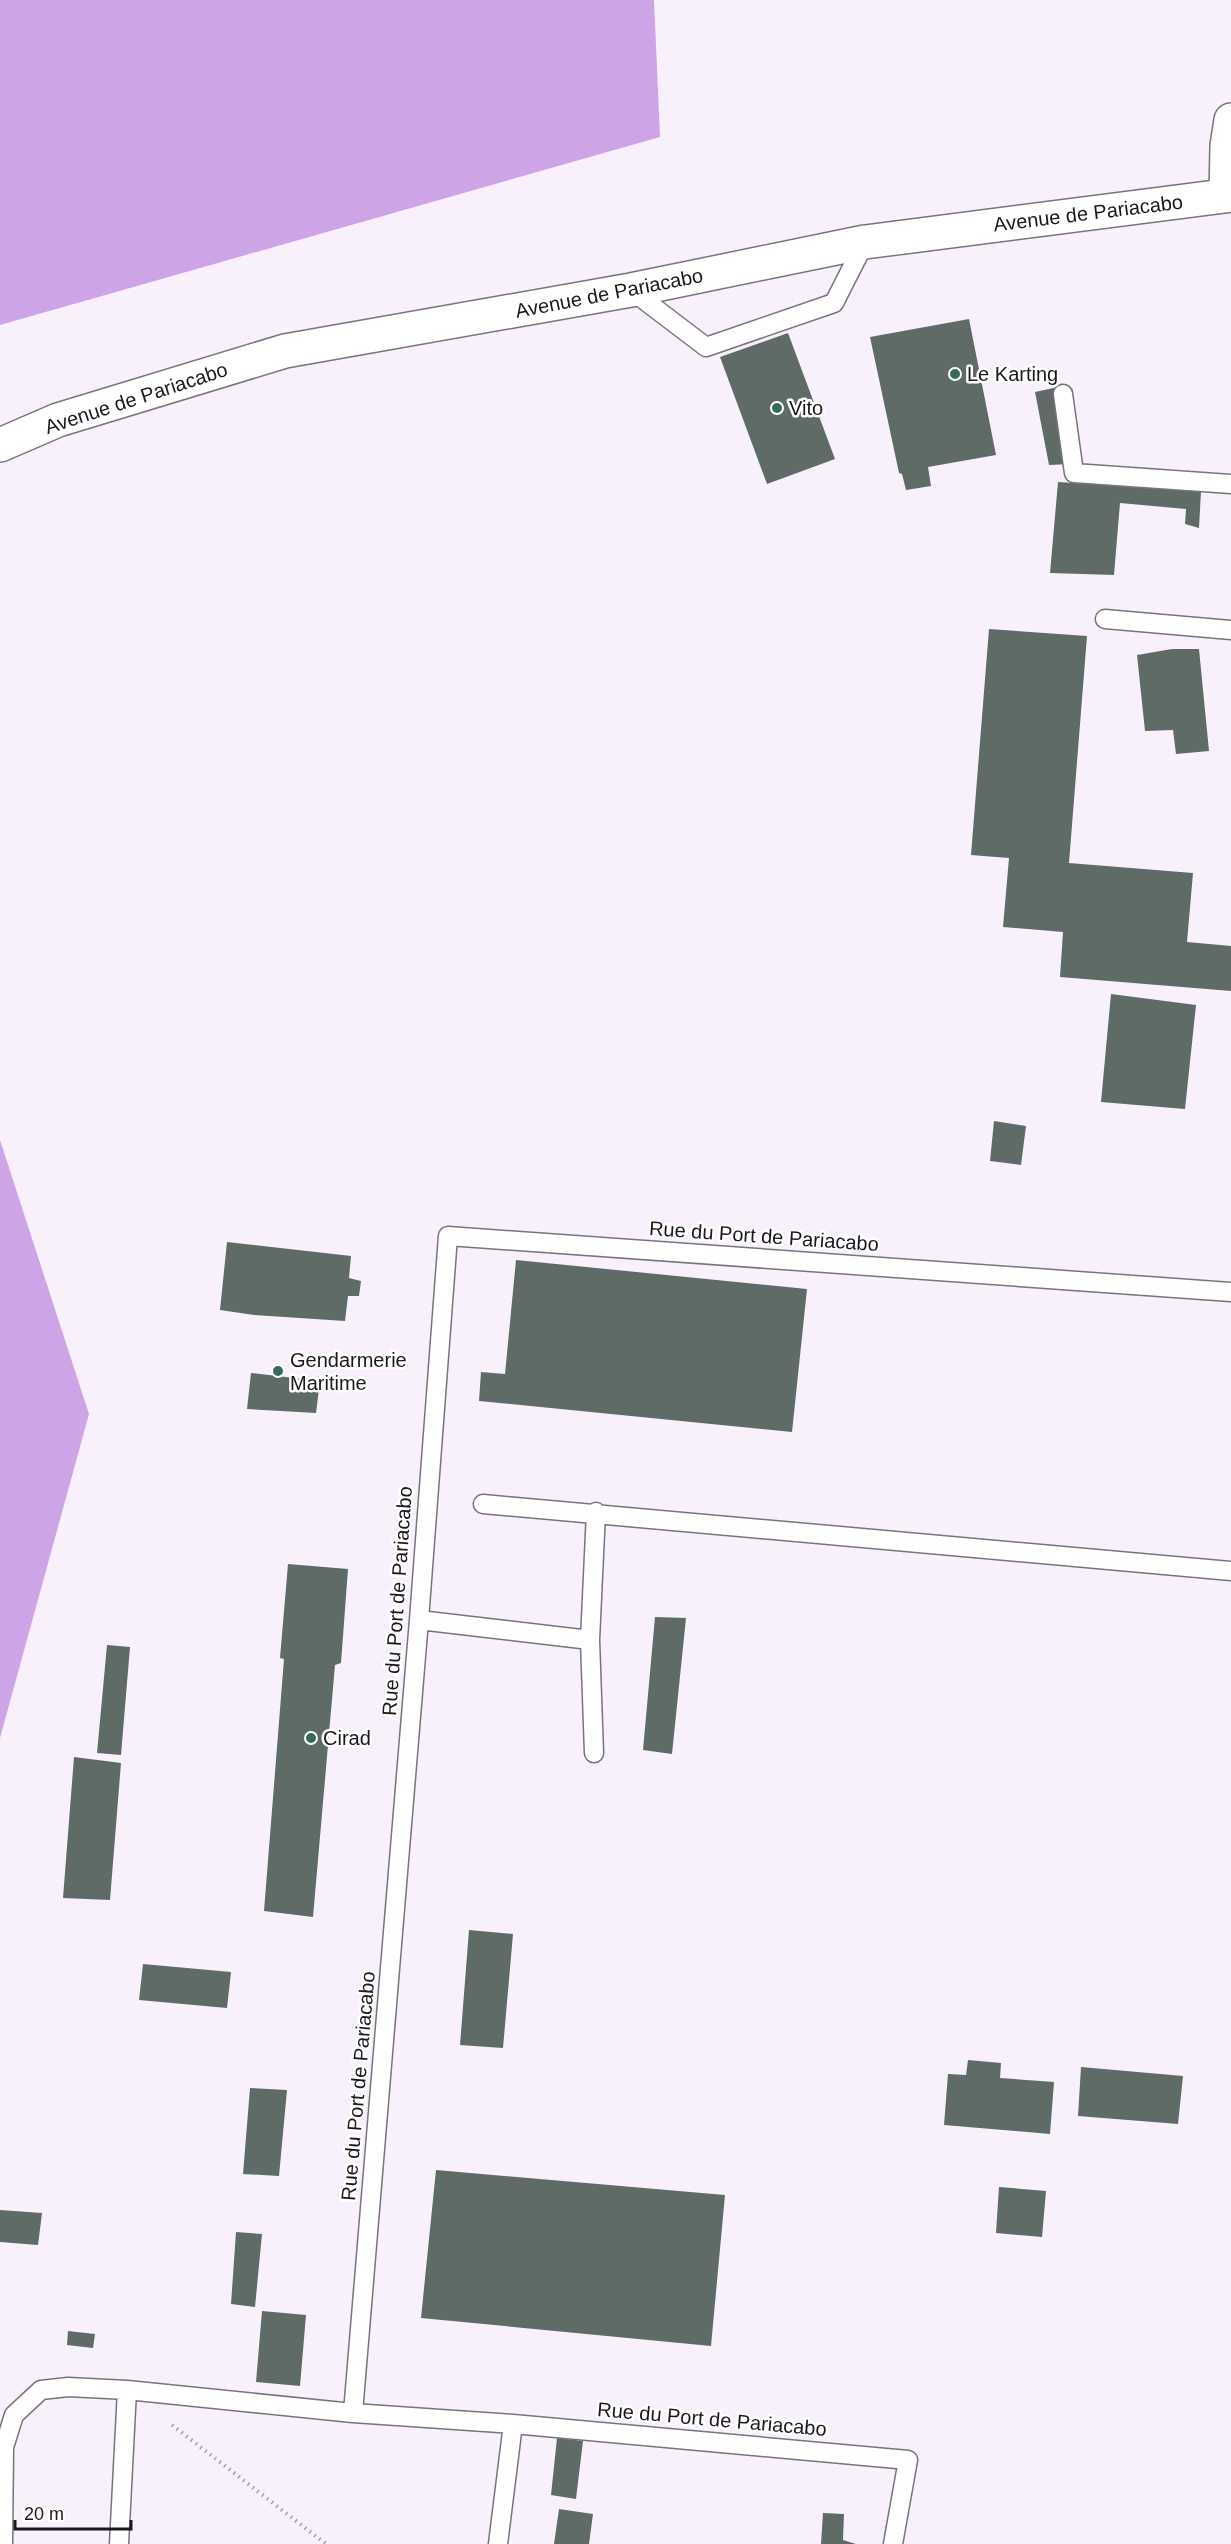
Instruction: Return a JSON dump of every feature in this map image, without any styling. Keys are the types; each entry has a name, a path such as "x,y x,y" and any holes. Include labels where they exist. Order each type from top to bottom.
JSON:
{"main road":[{"path":"1229,198 1227,146 1231,120"},
{"name":"Avenue de Pariacabo","path":"0,445 58,420 285,351 631,290 865,242 1229,198"}],"lane":[{"path":"631,290 706,347 834,303 865,242"},
{"path":"1063,394 1074,473 1231,483"},
{"path":"0,461 58,420"},
{"path":"1105,619 1231,630"},
{"name":"Rue du Port de Pariacabo","path":"893,2544 909,2460 513,2424 353,2413 419,1620 448,1236 1231,1293"},
{"path":"483,1504 597,1512 1231,1571"},
{"path":"594,1753 590,1640 597,1512"},
{"path":"419,1620 590,1640"},
{"path":"3,2544 4,2447 14,2415 41,2390 68,2387 127,2390 353,2413"},
{"path":"119,2544 127,2390"},
{"path":"498,2544 513,2424"}],"path":[{"path":"127,2390 326,2544"}],"shaded area":[{"path":"0,0 654,0 660,137 0,325"},
{"path":"0,1140 89,1414 0,1738"}],"building":[{"path":"969,319 996,455 928,467 931,486 906,490 902,474 899,473 870,337"},
{"name":"Vito","path":"788,333 835,459 767,484 720,357"},
{"path":"1058,387 1070,464 1049,465 1035,392"},
{"path":"1058,482 1201,491 1199,528 1185,524 1186,509 1120,503 1114,575 1050,573"},
{"path":"989,629 1087,636 1069,863 1193,873 1187,942 1231,946 1231,991 1060,977 1063,932 1003,927 1009,858 971,855"},
{"path":"1172,649 1199,649 1209,751 1176,754 1173,730 1145,731 1137,655"},
{"path":"1111,994 1196,1005 1185,1109 1101,1102"},
{"path":"994,1121 1026,1126 1021,1165 990,1161"},
{"path":"227,1242 351,1256 349,1278 361,1281 359,1296 348,1296 345,1321 254,1315 220,1310"},
{"path":"516,1260 807,1289 792,1432 479,1401 481,1372 505,1374"},
{"path":"251,1373 320,1381 316,1413 247,1409"},
{"path":"288,1564 348,1569 341,1663 335,1665 313,1917 264,1911 284,1659 280,1658"},
{"path":"655,1617 686,1618 672,1754 643,1750"},
{"path":"107,1645 130,1647 121,1755 97,1753"},
{"path":"74,1757 121,1763 110,1900 63,1898"},
{"path":"469,1930 513,1934 503,2048 460,2045"},
{"path":"143,1964 231,1972 227,2008 139,2000"},
{"path":"968,2060 1001,2063 1000,2078 1054,2082 1050,2134 944,2125 948,2074 966,2075"},
{"path":"1081,2067 1183,2076 1178,2124 1078,2116"},
{"path":"250,2088 287,2090 279,2176 243,2174"},
{"path":"436,2170 725,2195 711,2346 421,2318"},
{"path":"999,2187 1046,2191 1042,2237 996,2233"},
{"path":"0,2210 42,2213 38,2245 0,2242"},
{"path":"236,2232 262,2234 255,2307 231,2304"},
{"path":"262,2311 306,2315 300,2386 256,2382"},
{"path":"68,2331 95,2334 93,2348 67,2345"},
{"path":"557,2438 583,2441 576,2499 551,2495"},
{"path":"559,2509 593,2514 589,2544 554,2544"},
{"path":"823,2513 844,2514 843,2540 856,2544 821,2544"}],"place":[{"name":"Le Karting","path":"955,374"},
{"name":"Vito","path":"777,408"},
{"name":"Gendarmerie Maritime","path":"278,1371"},
{"name":"Cirad","path":"311,1738"}]}
